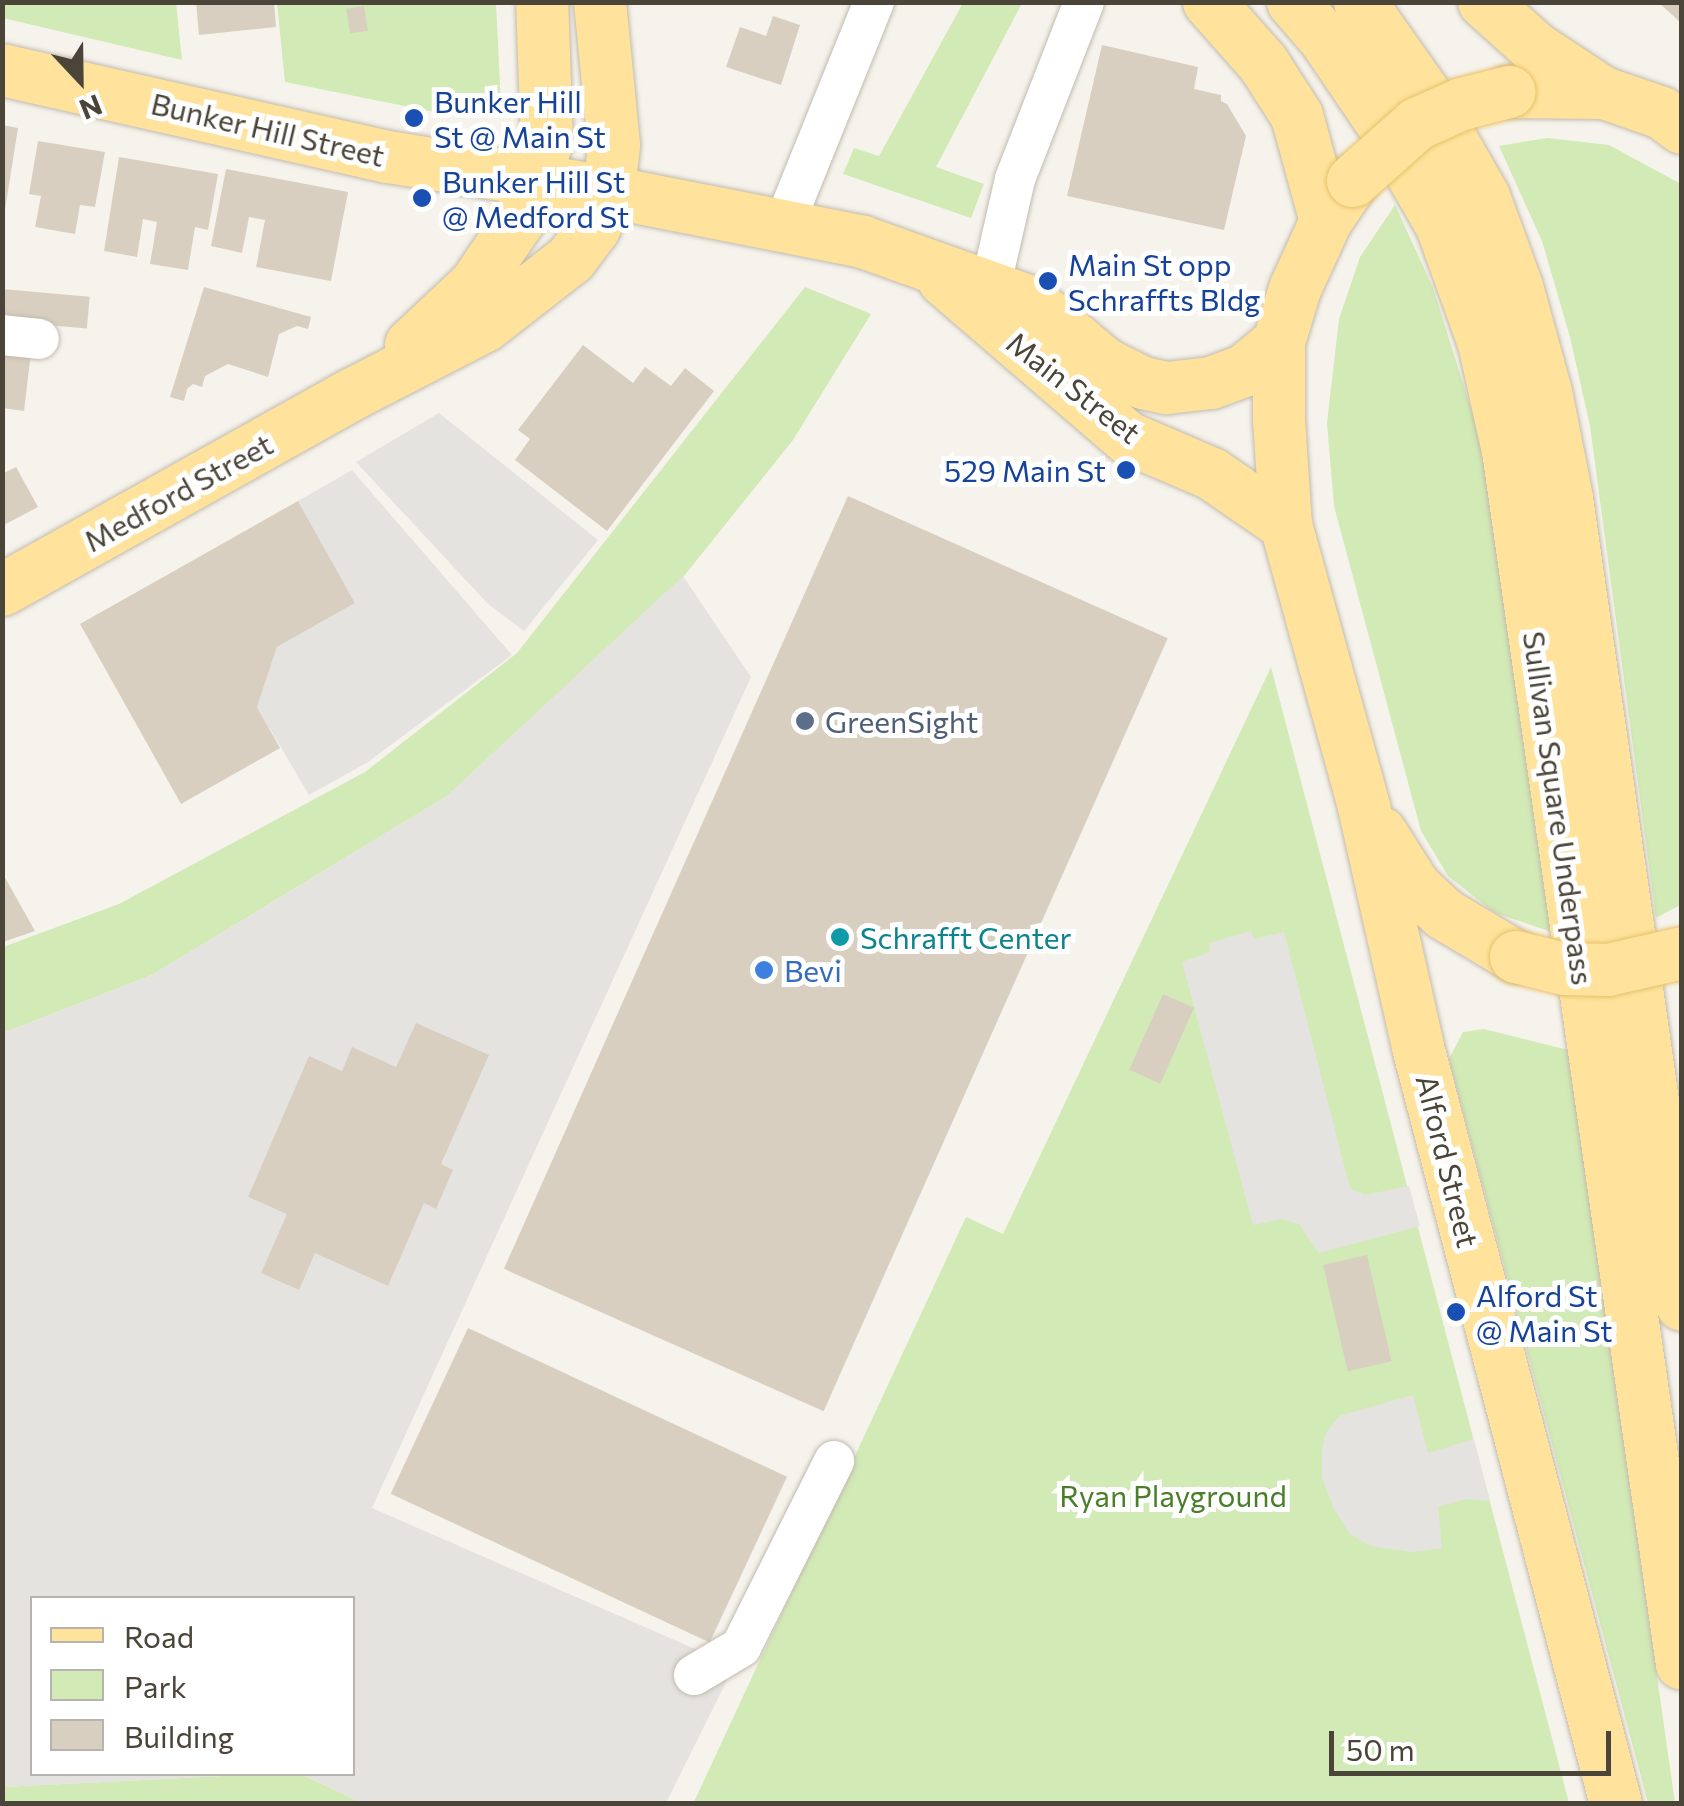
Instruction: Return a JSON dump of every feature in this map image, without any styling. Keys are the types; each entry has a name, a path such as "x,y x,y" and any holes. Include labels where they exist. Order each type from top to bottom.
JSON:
{"main road":[{"path":"534,183 547,142 548,120 542,2"},
{"path":"600,2 614,146 610,192"},
{"path":"1209,2 1263,64 1297,116 1340,201"},
{"name":"Sullivan Square Underpass","path":"1293,2 1324,38 1386,129 1442,226 1488,361 1511,471 1682,1664"},
{"name":"Sullivan Square Underpass","path":"1360,2 1425,94 1484,197 1518,287 1546,392 1568,498 1682,1306"},
{"path":"1484,2 1535,48 1604,92"},
{"name":"Bunker Hill Street","path":"2,70 388,157 534,183"},
{"name":"Alford Street","path":"1616,1804 1418,1047 1364,806 1286,526 1278,420 1280,342 1295,289 1340,201 1417,124 1462,104 1509,92 1604,92 1677,111"},
{"name":"Main Street","path":"534,183 610,192 863,242 991,284 1033,303 1105,364 1143,383 1167,388 1211,384 1244,371 1280,342"},
{"name":"Medford Street","path":"353,394 445,317 474,285 518,224 534,183"},
{"name":"Medford Street","path":"2,590 353,394 468,336 530,295 571,259 594,229 610,192"},
{"name":"Main Street","path":"924,263 1128,438 1212,474 1286,526"},
{"name":"Alford Street","path":"1364,806 1414,887 1456,923 1516,957 1565,970 1608,970 1682,952"}],"street":[{"path":"783,227 874,2"},
{"path":"991,284 1014,180 1084,2"},
{"path":"694,1676 742,1647 834,1461"}],"green space":[{"path":"3,2 176,3 182,60 3,18"},
{"path":"277,3 496,3 501,106 464,118 285,82"},
{"path":"963,3 1022,3 936,167 984,184 971,218 843,174 854,148 879,156"},
{"path":"1547,138 1609,145 1681,184 1682,904 1656,918 1590,426 1542,241 1499,146"},
{"path":"1395,205 1433,288 1484,450 1552,932 1495,913 1448,876 1421,831 1334,506 1327,423 1339,319 1360,257"},
{"path":"805,287 871,314 793,440 684,576 447,796 152,975 3,1033 3,947 119,904 365,772 517,653"},
{"name":"Ryan Playground","path":"1271,667 1569,1803 693,1804 966,1217 1003,1234"},
{"path":"1484,1029 1568,1050 1675,1803 1648,1803 1449,1059 1463,1032"},
{"path":"305,1776 362,1803 3,1804 2,1787"}],"shaded area":[{"path":"439,413 598,540 524,631 488,604 356,462"},
{"path":"352,470 512,655 368,762 309,795 257,707 277,647 355,603 298,501"},
{"path":"683,576 751,677 372,1508 734,1666 666,1803 362,1803 305,1776 355,1776 355,1596 30,1596 30,1776 223,1776 3,1787 3,1033 152,975 447,796"},
{"path":"1251,931 1254,939 1284,932 1350,1188 1365,1195 1409,1186 1420,1226 1319,1253 1299,1224 1282,1219 1253,1225 1182,962 1210,952 1209,943"},
{"path":"1413,1395 1428,1453 1474,1439 1490,1501 1467,1499 1438,1507 1442,1548 1413,1552 1370,1546 1350,1534 1334,1509 1322,1478 1325,1435 1339,1416"}],"building":[{"path":"196,2 274,2 276,27 199,35"},
{"path":"1658,2 1682,2 1682,24"},
{"path":"364,6 368,31 350,34 346,9"},
{"path":"773,16 800,25 781,85 726,67 740,27 766,36"},
{"path":"1102,45 1198,67 1194,89 1221,95 1221,101 1227,104 1246,136 1224,230 1067,196"},
{"path":"2,125 18,128 5,210 2,210"},
{"path":"38,141 105,152 95,207 80,205 75,234 35,227 41,196 29,194"},
{"path":"119,157 218,174 208,230 195,227 188,270 150,264 157,222 143,219 137,257 104,251"},
{"path":"226,169 348,192 331,281 256,267 265,220 249,217 242,253 211,246"},
{"path":"204,287 311,317 308,329 297,326 279,334 268,377 228,364 205,376 202,387 193,384 187,389 184,401 170,397"},
{"path":"2,289 90,297 87,329 2,321"},
{"path":"583,345 633,383 645,367 671,386 685,368 714,391 607,531 515,460 530,439 518,430"},
{"path":"2,349 31,352 24,411 2,408"},
{"path":"16,467 38,507 2,526 2,474"},
{"name":"Schrafft Center","path":"848,496 1168,638 824,1411 504,1269"},
{"path":"298,501 355,603 277,647 257,707 280,748 181,804 80,624"},
{"path":"3,874 35,931 3,942"},
{"path":"1163,994 1194,1008 1160,1084 1129,1070"},
{"path":"416,1023 489,1055 441,1164 453,1170 436,1209 424,1203 388,1286 315,1253 299,1290 261,1273 287,1214 248,1197 309,1056 342,1071 352,1047 396,1067"},
{"path":"1367,1255 1392,1361 1348,1371 1323,1265"},
{"path":"468,1328 787,1477 710,1643 391,1494"}],"place":[{"name":"Bunker Hill St @ Main St","path":"414,118"},
{"name":"Bunker Hill St @ Medford St","path":"422,198"},
{"name":"Main St opp Schraffts Bldg","path":"1048,281"},
{"name":"529 Main St","path":"1126,470"},
{"name":"GreenSight","path":"805,721"},
{"name":"Schrafft Center","path":"840,937"},
{"name":"Bevi","path":"764,970"},
{"name":"Alford St @ Main St","path":"1456,1312"}]}
